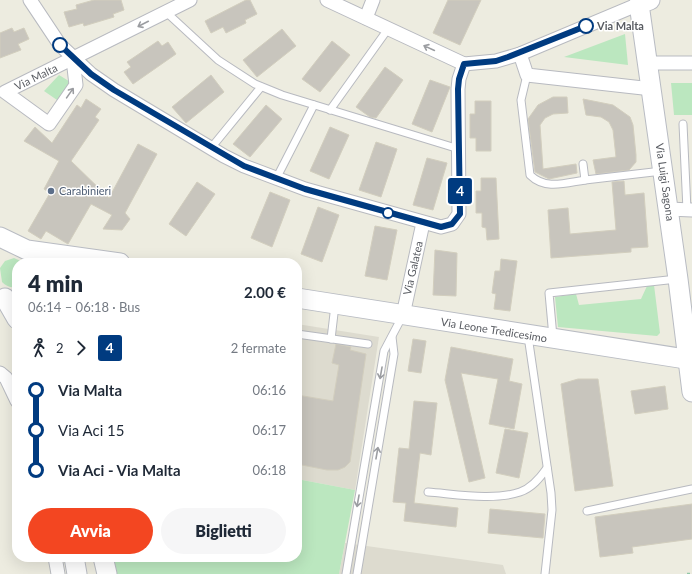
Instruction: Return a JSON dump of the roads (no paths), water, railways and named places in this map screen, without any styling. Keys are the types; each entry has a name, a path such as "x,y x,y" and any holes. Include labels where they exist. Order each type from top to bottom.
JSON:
{"main road":[{"name":"Via Luigi Sagona","path":"645,2 648,64 690,360 692,392"},
{"path":"0,237 29,253"},
{"path":"0,250 10,246 29,253 74,258"},
{"name":"Via Leone Tredicesimo","path":"302,297 403,315 690,360"},
{"path":"4,300 12,312"},
{"path":"4,300 12,315"},
{"path":"75,562 77,574"},
{"path":"104,562 107,574"}],"street":[{"path":"30,0 56,40 73,58 114,90 211,148 244,166 305,189 441,227 447,226 457,220 460,214 458,89 459,79 464,64"},
{"name":"Via Malta","path":"73,58 76,85 48,124 5,92 73,58 190,0"},
{"path":"327,0 464,64 496,61 520,54 645,2"},
{"path":"366,18 373,0"},
{"path":"520,54 527,75 652,89"},
{"path":"648,64 692,63"},
{"path":"668,208 690,210"},
{"name":"Via Galatea","path":"403,315 423,223"},
{"path":"0,373 6,378 12,391"},
{"path":"56,562 58,574"}],"lane":[{"path":"166,12 218,60 261,87 314,105 459,149"},
{"path":"330,110 388,29"},
{"path":"527,75 521,100 530,175 535,180 545,185 663,171"},
{"path":"211,148 261,87"},
{"path":"276,179 314,105"},
{"path":"683,124 690,210"},
{"path":"583,164 585,180"},
{"path":"553,339 549,293 678,279"},
{"path":"331,339 336,304"},
{"path":"346,574 384,351 403,315"},
{"path":"302,335 368,344"},
{"path":"528,335 552,510 545,574"},
{"path":"357,574 394,354 392,336"},
{"path":"428,492 494,496 520,492 539,480 547,468"},
{"path":"588,511 692,490"}],"place":[{"name":"Via Malta","path":"586,26"},
{"name":"Carabinieri","path":"51,191"}]}
